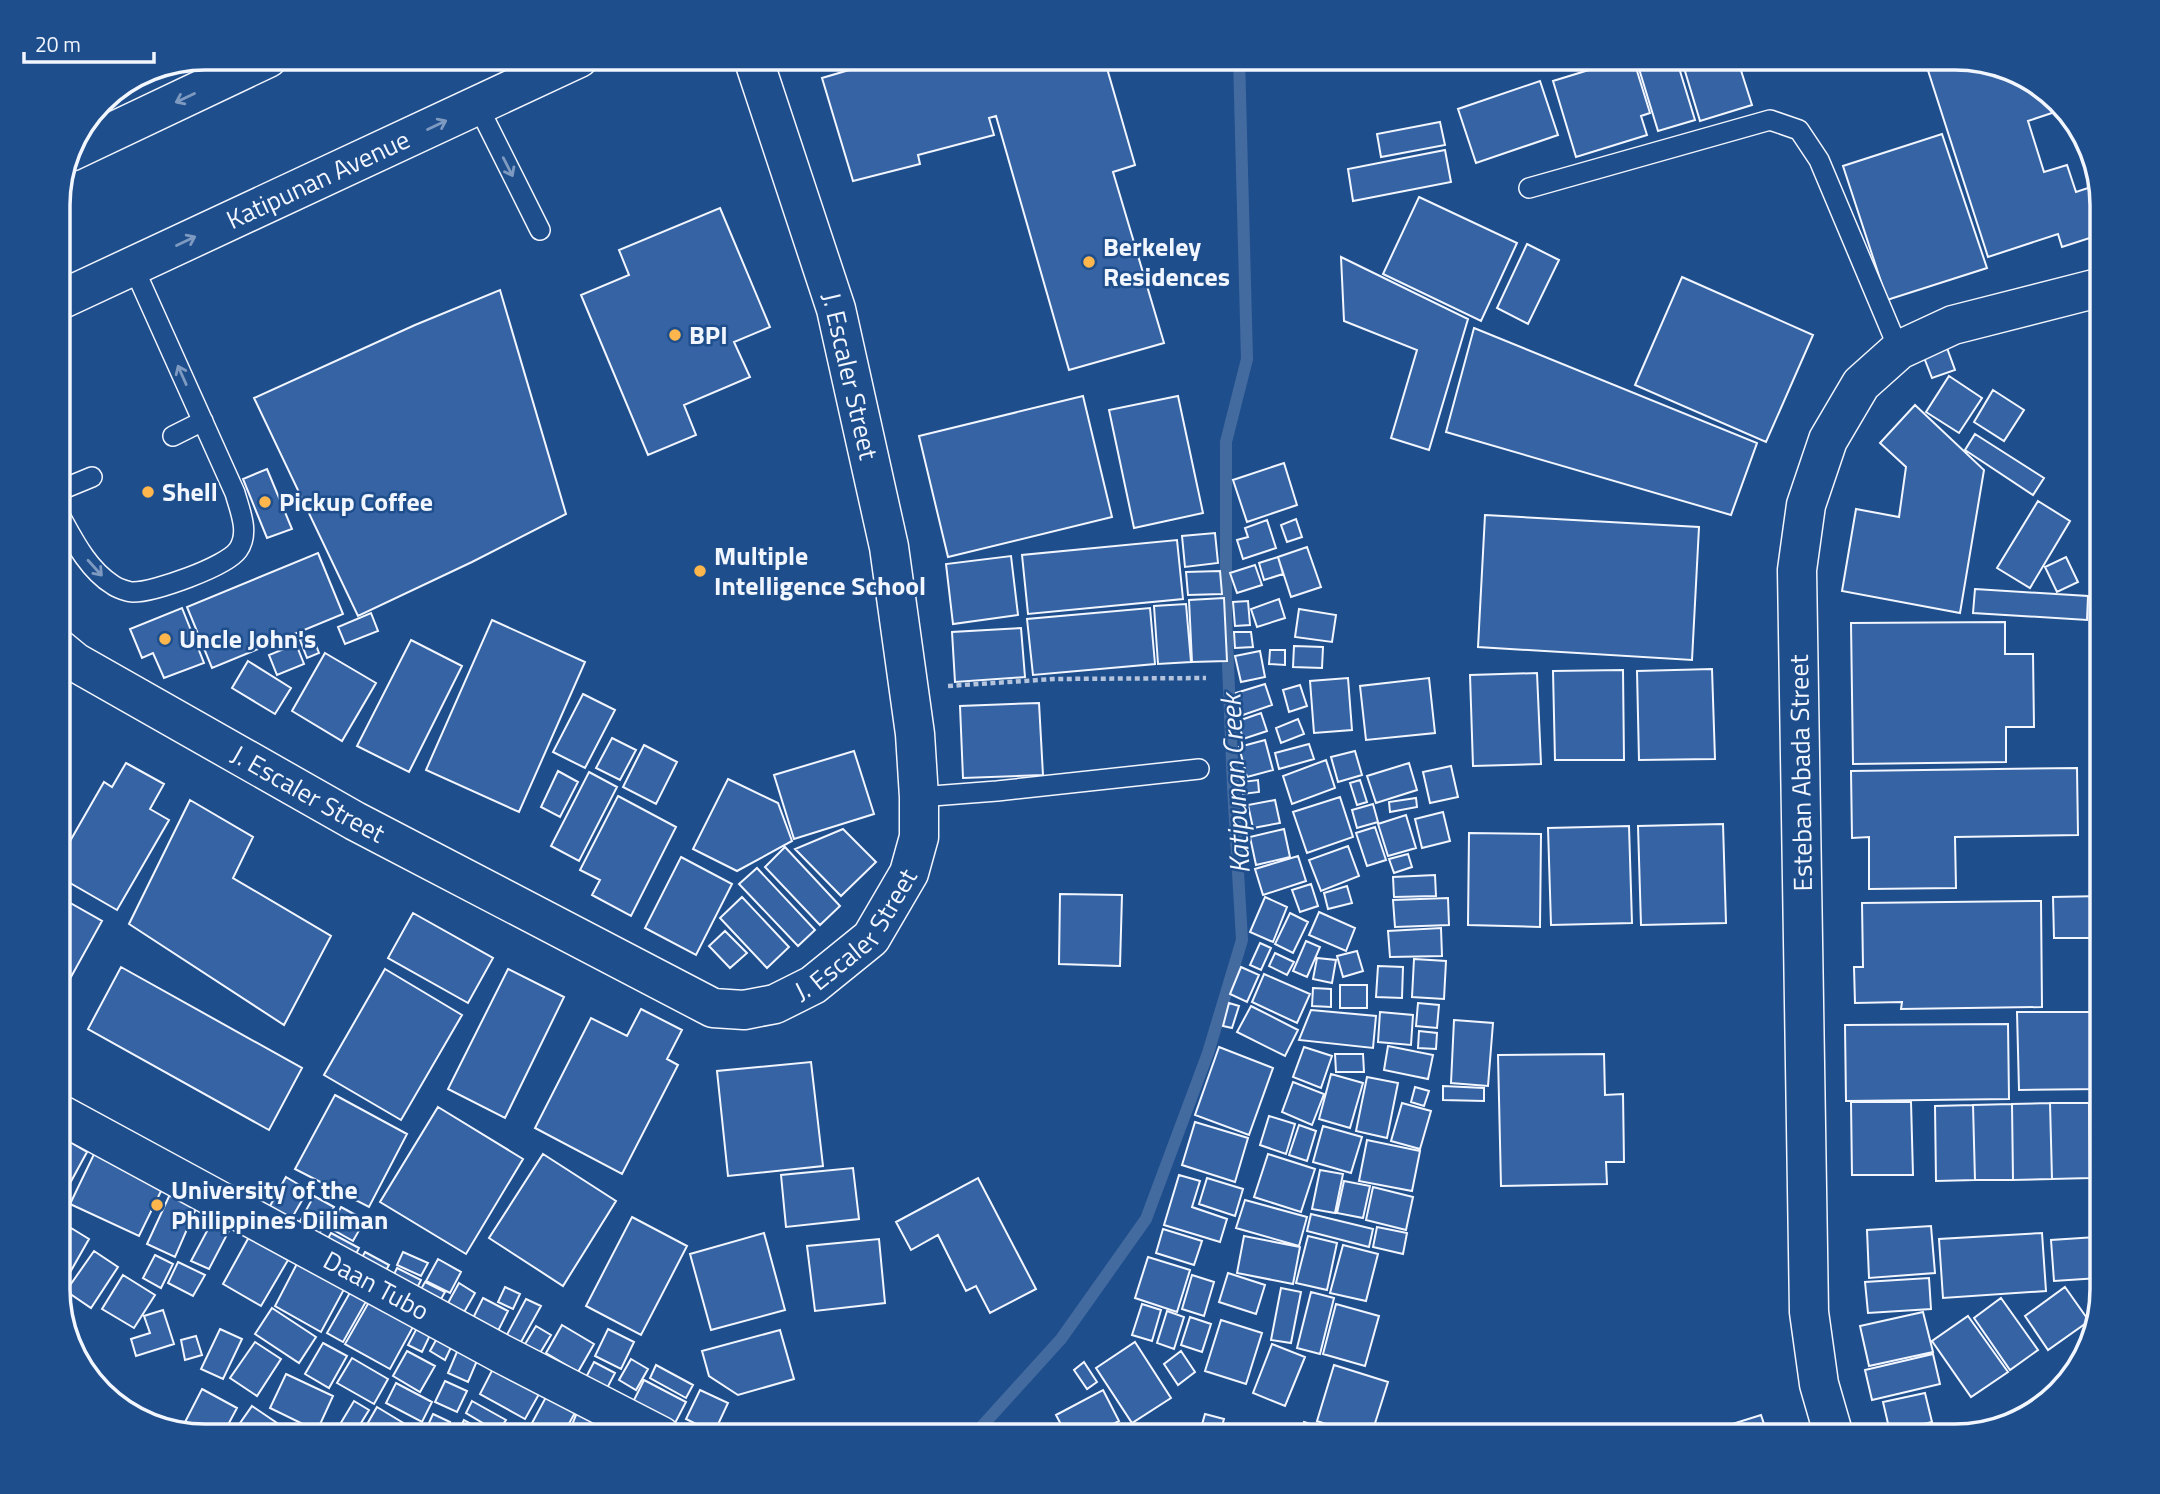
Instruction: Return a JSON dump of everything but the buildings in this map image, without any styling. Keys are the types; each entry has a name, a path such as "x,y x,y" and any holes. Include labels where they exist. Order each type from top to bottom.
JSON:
{"street":[{"path":"84,145 243,70"},
{"name":"Katipunan Avenue","path":"70,295 554,70"},
{"name":"J. Escaler Street","path":"70,658 355,821 713,1008 744,1010 775,1004 813,985 871,938 909,873 919,837 915,734 889,547 836,309 757,70"},
{"name":"Esteban Abada Street","path":"1831,1424 1819,1384 1809,1312 1797,570 1806,505 1828,440 1861,384 1899,350 1954,325 2090,290"},
{"name":"Daan Tubo","path":"70,1120 502,1354 638,1424"}],"lane":[{"path":"478,106 540,230"},
{"path":"1530,188 1770,120 1799,130 1819,160 1899,350"},
{"path":"70,534 78,548 100,574 114,586 132,592 211,570 238,551 245,532 235,493 133,266"},
{"path":"173,436 203,421"},
{"path":"70,486 92,477"},
{"path":"919,797 1199,769"}],"path":[{"path":"908,689 1054,679 1206,678"}],"waterway":[{"name":"Katipunan Creek","path":"984,1424 1061,1339 1146,1219 1208,1053 1242,940 1226,615 1226,442 1247,359 1239,70"}],"place":[{"name":"Berkeley Residences","path":"1089,262"},
{"name":"BPI","path":"675,335"},
{"name":"Shell","path":"148,492"},
{"name":"Pickup Coffee","path":"265,502"},
{"name":"Multiple Intelligence School","path":"700,571"},
{"name":"Uncle John's","path":"165,639"},
{"name":"University of the Philippines Diliman","path":"157,1205"}]}
